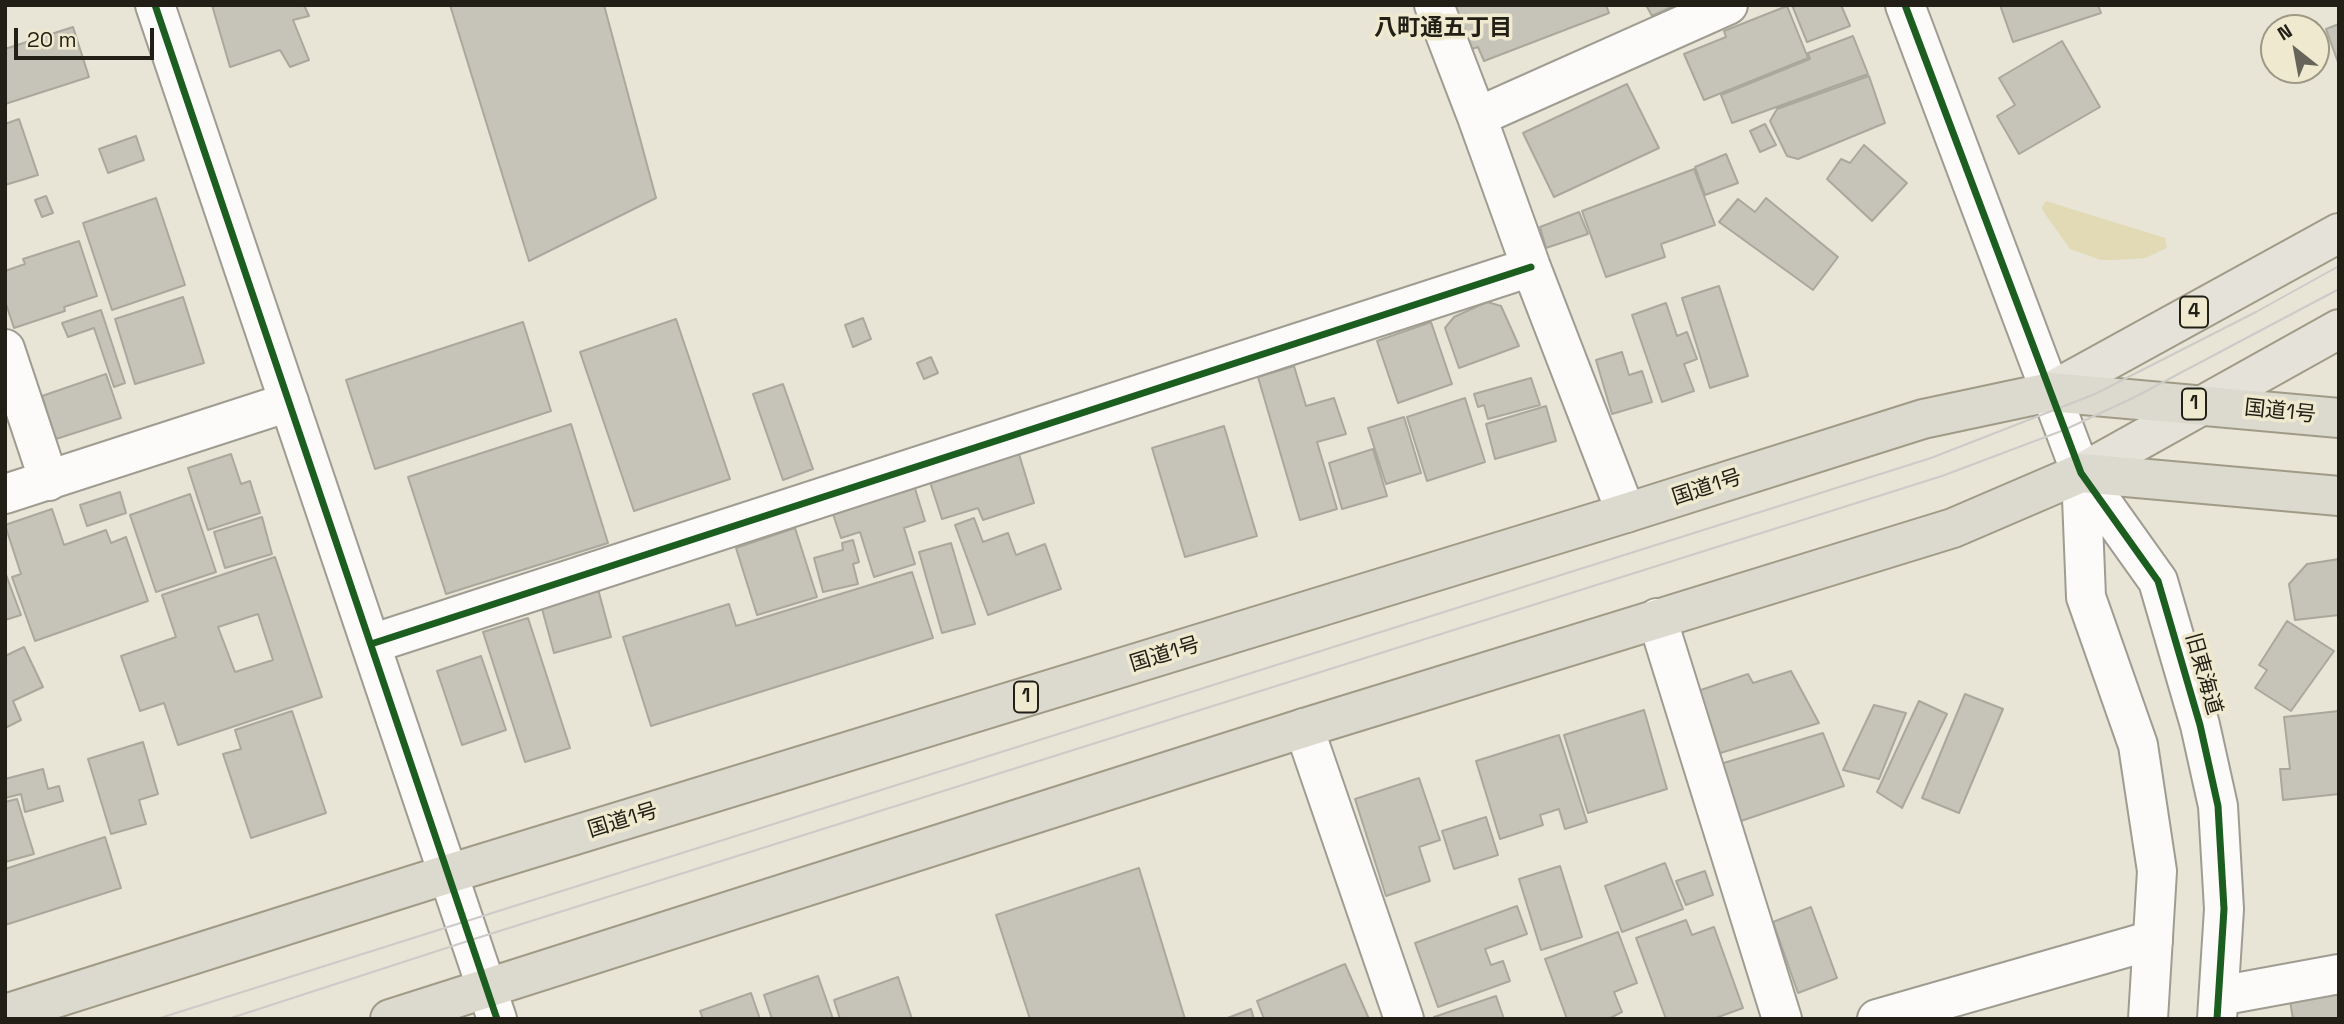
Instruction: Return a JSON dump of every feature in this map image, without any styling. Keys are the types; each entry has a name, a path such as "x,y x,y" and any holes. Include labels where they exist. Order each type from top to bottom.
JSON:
{"highway":[{"name":"国道1号","path":"5,1014 448,874 1626,513 1923,419 2050,392 2339,418"},
{"path":"390,1019 492,1003 1304,728 1953,528 2081,473 2339,496"}],"main road":[{"name":"4","path":"2050,392 2339,233"},
{"path":"2081,473 2339,329"}],"street":[{"path":"155,5 492,1003"},
{"path":"1434,5 1626,513"},
{"path":"1478,117 1728,5"},
{"name":"旧東海道","path":"1905,5 2081,473 2158,581 2200,725 2219,819 2224,909 2218,1007"},
{"path":"371,644 1531,267"},
{"path":"5,349 49,481"},
{"path":"5,494 289,402"},
{"name":"旧東海道","path":"2081,473 2085,597 2138,745 2157,871 2148,1019"},
{"path":"1657,618 1782,1019"},
{"path":"1304,728 1404,1019"},
{"path":"1877,1019 2153,940"},
{"path":"2218,1007 2339,974"}],"shaded area":[{"path":"2046,201 2165,238 2167,248 2145,258 2115,260 2101,260 2070,249 2043,211 2042,207"}],"building":[{"path":"212,5 304,5 309,16 293,20 309,60 290,67 280,50 230,67"},
{"path":"450,5 604,5 656,198 529,261"},
{"path":"1449,5 1606,5 1609,13 1484,61 1478,47 1466,51"},
{"path":"1646,5 1676,5 1652,16"},
{"path":"1792,5 1841,5 1850,26 1807,42"},
{"path":"2000,5 2098,5 2101,13 2013,42"},
{"path":"1787,6 1808,58 1704,100 1684,54 1726,37 1724,31"},
{"path":"2339,24 2339,65 2330,40 2330,27"},
{"path":"73,27 89,77 5,104 5,49"},
{"path":"1853,36 1868,74 1732,123 1721,95 1810,59 1808,53"},
{"path":"2062,41 2100,107 2019,154 1997,116 2015,105 1999,78"},
{"path":"1869,76 1885,123 1798,159 1787,156 1770,121 1777,109"},
{"path":"1627,84 1659,148 1554,197 1523,133"},
{"path":"19,119 38,175 5,185 5,124"},
{"path":"1765,124 1776,145 1760,152 1750,131"},
{"path":"136,136 144,160 108,173 99,149"},
{"path":"1864,145 1907,183 1872,221 1827,179 1841,159 1850,163"},
{"path":"1726,154 1738,183 1705,195 1695,167"},
{"path":"1694,169 1715,225 1661,244 1665,257 1606,277 1582,211"},
{"path":"46,196 53,213 42,217 35,200"},
{"path":"156,198 185,285 112,310 83,223"},
{"path":"1766,198 1838,257 1813,290 1719,222 1738,199 1755,212"},
{"path":"1579,212 1588,234 1546,248 1540,227"},
{"path":"79,241 97,296 64,307 65,311 14,328 5,301 5,271 25,264 23,259"},
{"path":"1719,286 1748,376 1710,388 1682,298"},
{"path":"183,297 204,363 135,384 115,319"},
{"path":"1487,302 1501,306 1519,346 1459,368 1445,328 1454,317"},
{"path":"1666,303 1677,336 1687,332 1697,359 1684,364 1694,391 1662,402 1632,315"},
{"path":"101,310 125,383 114,387 94,328 68,337 62,323"},
{"path":"863,318 871,339 853,347 845,325"},
{"path":"676,319 730,479 634,511 580,352"},
{"path":"523,322 551,411 375,469 346,380"},
{"path":"1431,322 1452,384 1398,403 1377,341"},
{"path":"1622,352 1629,375 1642,371 1652,402 1612,414 1596,360"},
{"path":"931,357 938,373 924,379 917,363"},
{"path":"1294,366 1306,406 1334,398 1346,434 1317,442 1337,509 1300,520 1258,377"},
{"path":"106,374 121,418 56,439 42,396"},
{"path":"1531,378 1540,405 1488,419 1484,405 1478,407 1474,394"},
{"path":"783,384 813,469 783,480 753,394"},
{"path":"1465,398 1485,462 1427,481 1407,417"},
{"path":"1546,406 1556,441 1495,459 1486,424"},
{"path":"1404,417 1421,473 1386,484 1368,428"},
{"path":"571,424 608,543 446,594 408,477"},
{"path":"1224,426 1257,536 1185,557 1152,448"},
{"path":"1373,449 1387,496 1342,509 1329,463"},
{"path":"1018,451 1034,503 983,520 978,508 942,519 929,479"},
{"path":"231,454 241,484 250,481 260,513 208,530 188,468"},
{"path":"913,482 925,521 904,528 915,564 874,577 860,532 841,538 831,508"},
{"path":"120,492 126,513 87,526 80,505"},
{"path":"190,494 216,572 156,592 130,515"},
{"path":"52,509 64,545 106,530 111,543 126,537 148,601 35,641 12,577 21,574 5,525"},
{"path":"262,517 272,554 225,568 214,532"},
{"path":"974,518 983,542 1008,533 1016,555 1045,544 1061,589 988,615 955,525"},
{"path":"795,528 817,597 757,615 736,548"},
{"path":"853,540 859,562 853,564 858,584 823,592 814,558 843,550 842,543"},
{"path":"951,543 975,624 942,633 919,552"},
{"path":"275,557 322,697 178,745 164,703 140,711 121,656 176,637 162,595","holes":["258,614 273,660 235,672 218,627"]},
{"path":"2339,559 2339,615 2295,620 2289,584 2307,564"},
{"path":"5,572 21,615 5,620"},
{"path":"912,572 933,638 651,726 623,637 729,604 736,626"},
{"path":"598,589 611,637 554,653 541,605"},
{"path":"528,618 570,748 525,762 483,632"},
{"path":"2287,621 2334,651 2291,711 2255,688 2267,670 2259,665"},
{"path":"24,647 43,687 13,701 21,720 5,728 5,656"},
{"path":"481,656 506,730 462,745 437,671"},
{"path":"1791,671 1819,723 1717,754 1692,693 1748,674 1753,683"},
{"path":"1965,694 2003,709 1959,813 1922,798"},
{"path":"1919,701 1947,714 1902,808 1877,792"},
{"path":"1874,705 1906,713 1879,779 1843,770"},
{"path":"1644,710 1667,789 1588,813 1564,735"},
{"path":"292,711 326,813 251,838 223,754 241,749 235,730"},
{"path":"2339,711 2339,794 2283,800 2280,769 2290,769 2284,717"},
{"path":"1823,733 1844,786 1738,822 1717,765"},
{"path":"1559,735 1587,822 1565,829 1559,809 1540,815 1543,825 1500,839 1476,761"},
{"path":"143,742 158,794 139,800 146,824 111,834 88,759"},
{"path":"43,769 48,789 59,786 63,801 25,812 21,794 5,798 5,779"},
{"path":"1419,778 1440,840 1419,847 1430,881 1386,896 1355,799"},
{"path":"17,799 34,854 5,862 5,802"},
{"path":"1486,817 1498,855 1454,869 1442,831"},
{"path":"105,837 121,888 5,925 5,869"},
{"path":"1665,863 1683,909 1622,932 1605,886"},
{"path":"1560,866 1582,937 1541,950 1519,879"},
{"path":"1139,868 1185,1019 1030,1019 996,915"},
{"path":"1705,871 1713,895 1686,905 1676,881"},
{"path":"1517,906 1527,934 1485,949 1491,965 1503,961 1510,981 1438,1007 1415,943"},
{"path":"1811,907 1837,978 1798,993 1773,922"},
{"path":"1686,920 1692,935 1714,927 1743,1008 1713,1019 1666,1019 1636,938"},
{"path":"1618,932 1637,983 1614,992 1622,1012 1608,1019 1567,1019 1545,959"},
{"path":"1345,964 1369,1019 1264,1019 1257,1001"},
{"path":"818,976 833,1019 772,1019 764,995"},
{"path":"898,977 912,1019 840,1019 834,1000"},
{"path":"2339,985 2339,1019 2293,1019 2289,995"},
{"path":"751,993 760,1019 703,1019 700,1011"},
{"path":"1496,996 1504,1019 1434,1017"},
{"path":"1251,1009 1254,1019 1225,1019"}],"tram line":[{"path":"157,1019 1931,458 2095,394 2256,312 2339,266"},
{"path":"228,1019 1942,476 2064,430 2133,398 2339,289"}],"cycle path":[{"path":"155,5 497,1019"},
{"path":"1905,5 2081,473 2158,581 2200,725 2218,806 2224,909 2217,1019"},
{"path":"371,644 1531,267"}],"district":[{"name":"八町通五丁目","path":"1443,29"}]}
